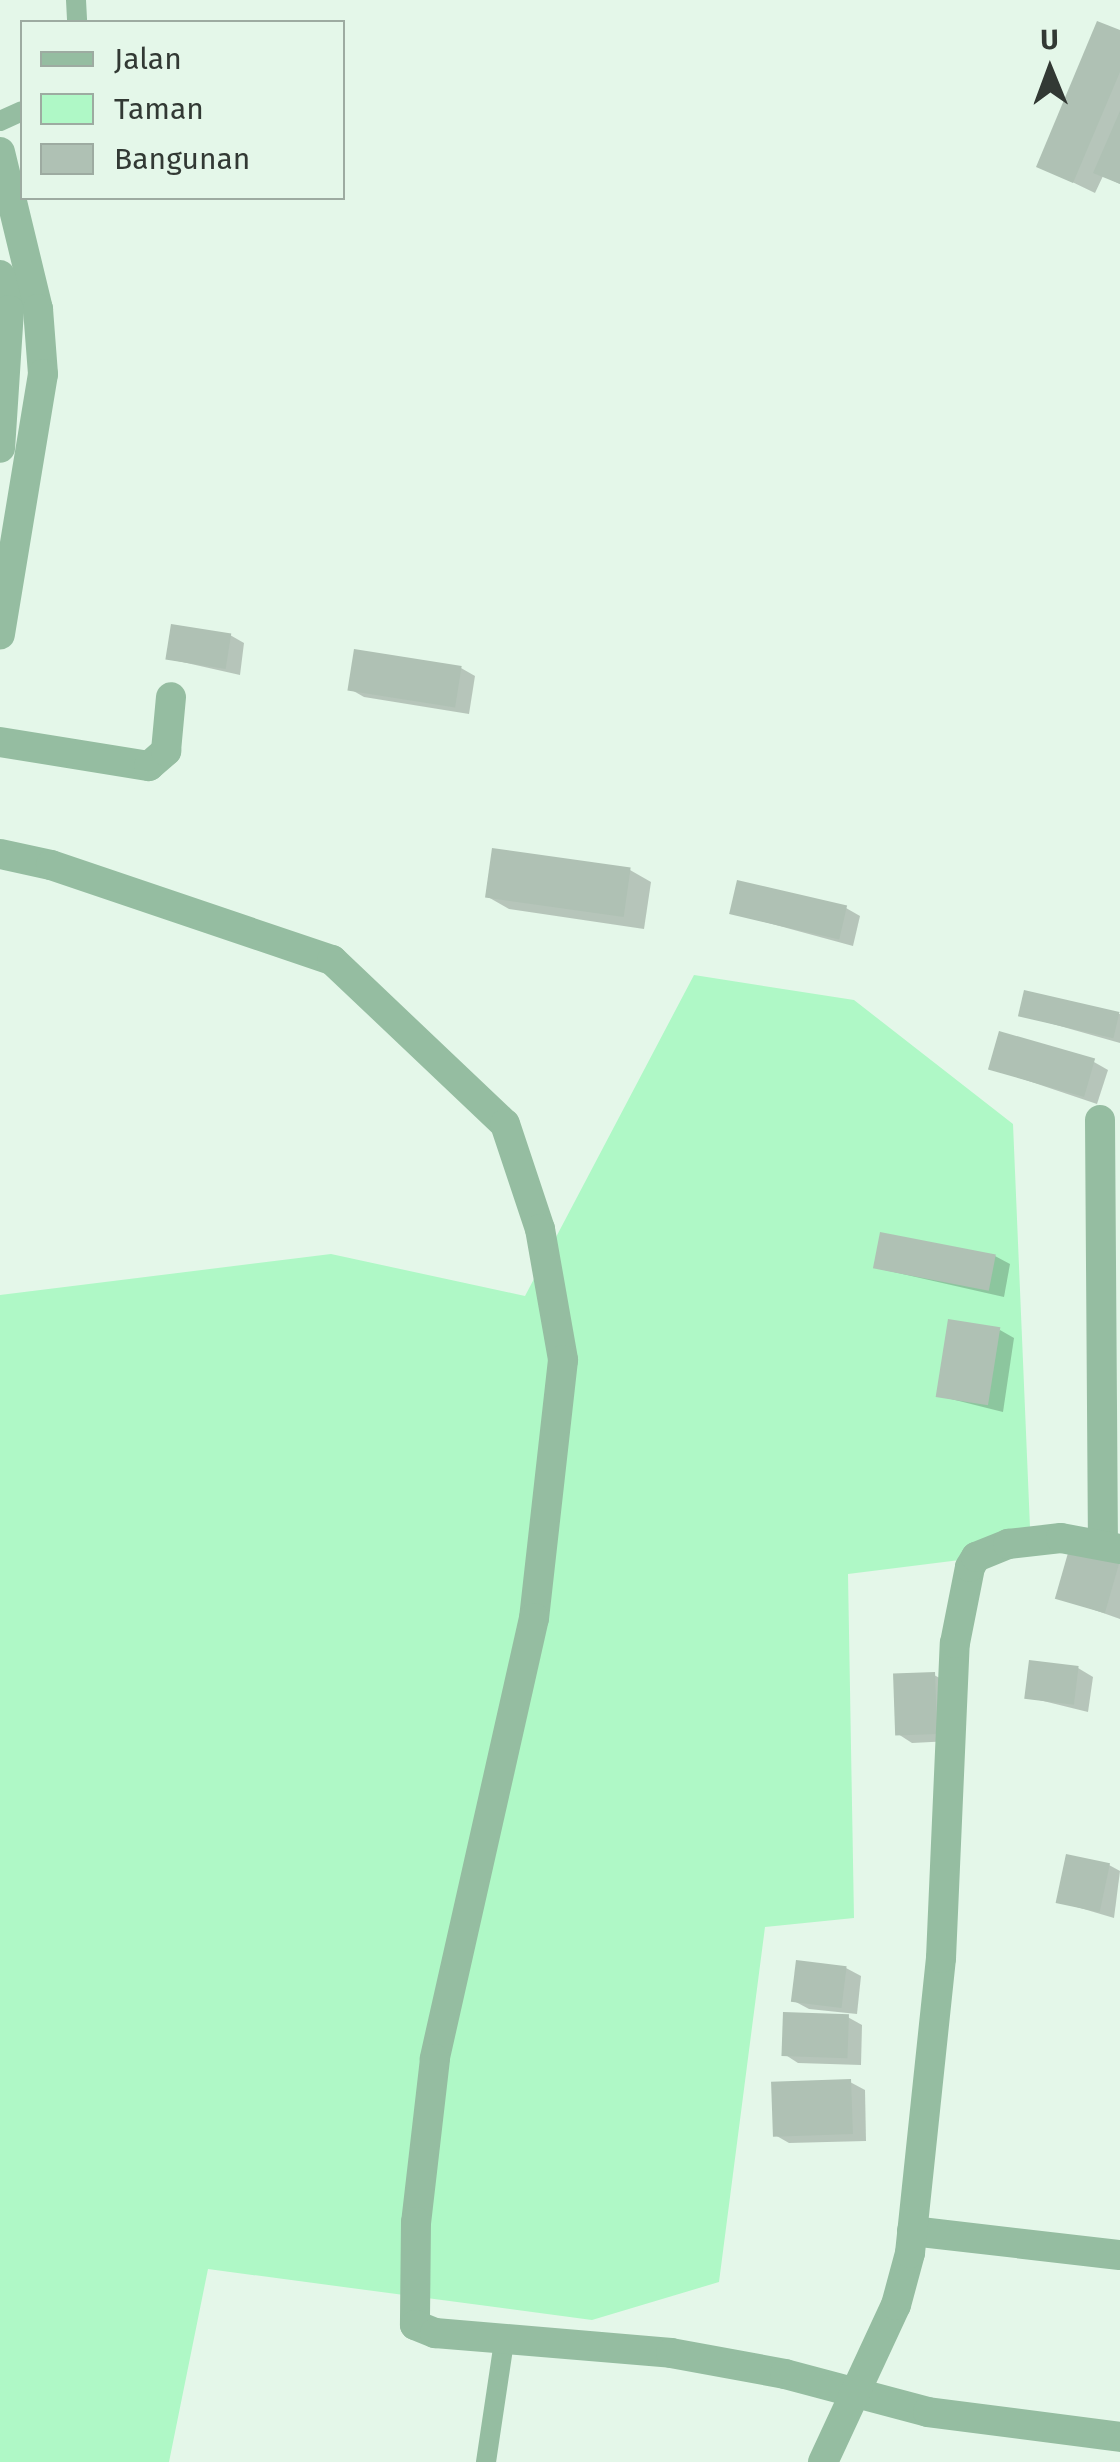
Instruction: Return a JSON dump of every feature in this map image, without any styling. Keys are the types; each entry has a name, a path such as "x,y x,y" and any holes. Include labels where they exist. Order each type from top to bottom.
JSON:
{"street":[{"path":"0,152 16,309 0,448"},
{"path":"0,275 44,374 0,634"},
{"path":"0,742 139,767 155,764 166,752 170,697"},
{"path":"0,854 51,864 332,960 505,1124 540,1228 564,1360 534,1618 435,2059 411,2319 418,2330 671,2353 928,2412 1120,2437"},
{"path":"824,2462 859,2394 896,2305 912,2230 941,1958 955,1642 970,1567 976,1557 1008,1544 1061,1538 1111,1546 1111,1401 1100,1120"},
{"path":"912,2230 1120,2255"}],"lane":[{"path":"486,2462 505,2336"}],"green space":[{"path":"694,975 854,1000 1013,1124 1031,1551 848,1574 854,1918 765,1927 719,2282 592,2320 208,2269 169,2462 0,2462 0,1295 331,1254 525,1296"}],"building":[{"path":"1097,21 1120,30 1120,72 1073,183 1036,167"},
{"path":"1120,111 1120,184 1093,173"},
{"path":"171,624 231,634 226,669 165,660"},
{"path":"354,649 462,666 455,708 347,690"},
{"path":"492,848 631,867 624,917 485,898"},
{"path":"737,880 847,905 839,940 729,914"},
{"path":"1024,990 1119,1012 1113,1038 1018,1016"},
{"path":"999,1031 1095,1059 1084,1097 988,1069"},
{"path":"880,1232 996,1255 989,1291 873,1268"},
{"path":"948,1319 1000,1327 988,1405 936,1397"},
{"path":"1070,1546 1120,1560 1105,1613 1055,1599"},
{"path":"1029,1660 1079,1666 1074,1705 1024,1699"},
{"path":"935,1672 937,1734 895,1735 893,1673"},
{"path":"1066,1854 1110,1863 1100,1912 1056,1903"},
{"path":"796,1960 847,1966 842,2008 791,2002"},
{"path":"783,2012 849,2014 847,2058 781,2056"},
{"path":"851,2079 853,2134 773,2137 771,2082"}]}
